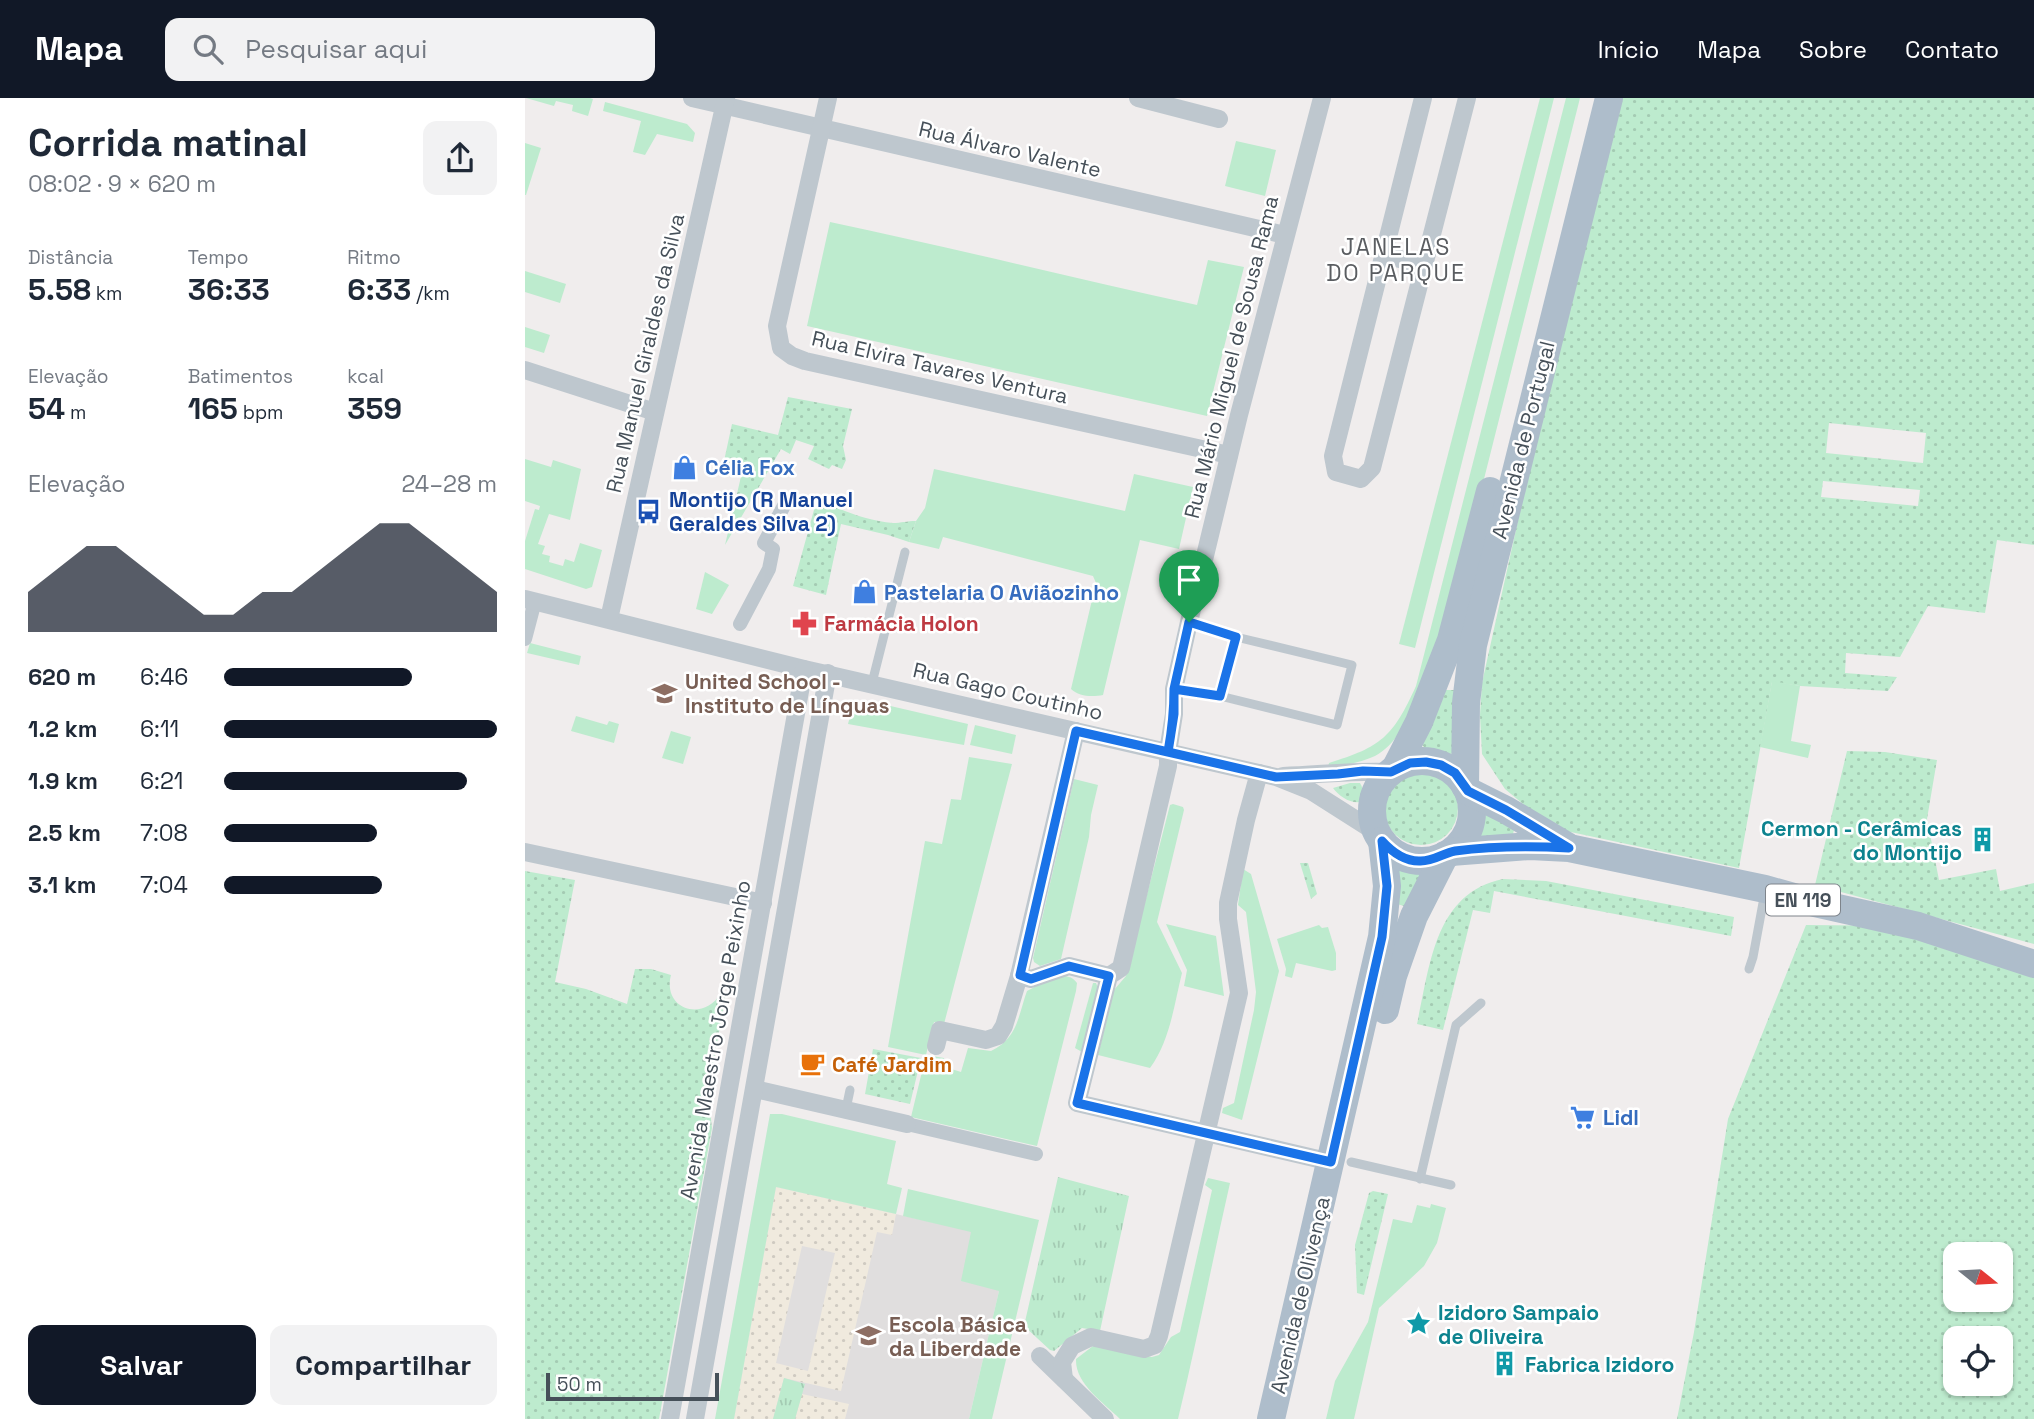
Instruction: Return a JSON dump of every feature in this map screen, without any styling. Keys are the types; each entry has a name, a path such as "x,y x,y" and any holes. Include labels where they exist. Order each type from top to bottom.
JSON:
{"main road":[{"name":"Avenida de Portugal","path":"1393,771 1419,722 1451,640 1590,98"},
{"name":"Avenida de Portugal","path":"1466,788 1466,704 1475,635 1609,98"},
{"path":"1410,763 1434,763 1455,773 1466,788 1472,808 1470,824 1463,839 1448,853 1432,860 1405,858 1392,852 1380,837 1373,817 1373,800 1380,785 1393,771 1410,763"},
{"name":"EN 119","path":"1466,788 1569,848"},
{"name":"Avenida de Olivença","path":"1291,1419 1382,937 1387,886 1380,837"},
{"name":"EN 119","path":"1448,853 1530,846 1569,848 1765,889 1918,926 2034,964"},
{"name":"Avenida de Olivença","path":"1271,1419 1393,976 1415,916 1448,853"}],"street":[{"name":"Rua Álvaro Valente","path":"692,98 725,102 821,129 1285,235"},
{"path":"821,129 828,98"},
{"path":"1138,98 1219,119"},
{"name":"Rua Mário Miguel de Sousa Rama","path":"1207,1133 1077,1103 1109,976 1121,968 1168,766 1174,689 1189,622 1229,455 1322,98"},
{"path":"1423,98 1333,456 1336,472 1361,478 1372,468 1467,98"},
{"name":"Rua Manuel Giraldes da Silva","path":"609,619 725,102"},
{"name":"Rua Elvira Tavares Ventura","path":"821,129 778,326 781,348 805,361 1229,455"},
{"path":"1383,255 1425,265"},
{"path":"525,370 655,412"},
{"path":"740,624 769,569 773,549 764,543 786,502"},
{"path":"525,639 530,600"},
{"name":"Rua Gago Coutinho","path":"530,600 804,668 1268,775 1311,791 1380,837"},
{"name":"Avenida Maestro Jorge Peixinho","path":"670,1419 804,668"},
{"path":"695,1419 828,673"},
{"path":"936,1046 940,1030 986,1041 998,1036 1004,1026 1020,975 1076,731"},
{"name":"Rua Gago Coutinho","path":"1268,775 1393,771"},
{"path":"1064,1379 1062,1362 1072,1346 1091,1337 1145,1349 1154,1345 1159,1336 1239,993 1228,903 1268,775"},
{"path":"525,852 763,903"},
{"path":"1020,975 1031,979 1069,966 1109,976"},
{"path":"755,1089 1036,1154"},
{"path":"1207,1133 1341,1162"},
{"path":"1040,1356 1105,1419"}],"lane":[{"path":"872,683 905,552"},
{"path":"1174,689 1220,696 1337,725 1352,665 1236,637 1189,622"},
{"path":"1220,696 1236,637"},
{"path":"1749,969 1765,889"},
{"path":"1420,1179 1456,1025 1481,1003"},
{"path":"846,1109 850,1090"},
{"path":"1341,1162 1451,1185"}],"shaded area":[{"name":"Escola Básica da Liberdade","path":"776,1187 1011,1240 969,1419 734,1419"}],"green space":[{"path":"526,98 593,99 588,116 572,111 573,105 556,101 554,106"},
{"path":"1540,98 1554,98 1415,648 1399,644"},
{"path":"1566,98 1580,98 1451,610 1431,668 1412,712 1389,746 1375,756 1328,768 1329,763 1361,751 1383,738 1400,717 1416,686"},
{"path":"1622,98 2034,98 2034,545 1997,540 1985,613 1928,606 1900,657 1846,653 1845,673 1897,677 1888,691 1772,682 1739,868 1566,831 1536,815 1505,789 1482,754 1482,683 1531,462","holes":["1829,423 1926,433 1923,463 1826,453","1823,481 1920,490 1918,506 1821,497"]},
{"path":"605,102 687,124 695,133 693,142 657,134 645,155 633,152 641,121 603,111"},
{"path":"1236,141 1276,150 1265,196 1225,186"},
{"path":"525,143 541,148 526,195 525,195"},
{"path":"830,222 1197,305 1208,260 1244,267 1207,416 807,326"},
{"path":"525,271 566,284 560,303 525,292"},
{"path":"525,327 550,335 544,353 525,347"},
{"path":"788,397 852,409 843,446 846,460 842,469 832,465 829,469 808,459 814,446 796,440 790,454 781,449 725,545 743,468 724,461 732,424 778,435"},
{"path":"525,459 551,467 553,460 581,469 570,520 549,514 538,544 545,546 542,554 550,556 549,562 563,566 565,559 574,562 580,543 602,550 592,587 586,589 525,569 525,541 535,509 539,510 540,506 525,501"},
{"path":"934,469 1125,511 1134,474 1193,487 1179,549 1140,540 1103,695 1086,696 1071,689 1096,583 1093,576 943,537 939,549 909,542 916,521 925,508"},
{"path":"817,499 874,520 893,523 916,521 909,542 841,524 826,595 793,586"},
{"path":"705,572 729,585 712,614 696,609"},
{"path":"530,643 581,656 579,665 527,653"},
{"path":"1772,681 1800,686 1791,741 1811,745 1808,758 1760,747"},
{"path":"1446,690 1455,690 1455,750 1451,754 1426,749 1422,745"},
{"path":"869,701 968,724 964,745 848,724 854,709"},
{"path":"576,716 607,725 609,721 619,724 614,743 571,731"},
{"path":"975,725 1016,735 1012,754 970,745"},
{"path":"671,731 691,737 683,764 662,758"},
{"path":"1847,751 1885,752 1937,760 1927,819 1939,880 1996,869 2000,891 2034,883 2034,944 1815,885"},
{"path":"969,757 1012,764 944,1024 934,1022 926,1055 888,1047 925,841 942,844 951,799 961,800"},
{"path":"1414,771 1428,771 1442,777 1452,787 1458,808 1452,829 1442,839 1428,845 1414,845 1400,839 1390,829 1384,815 1384,801 1390,787 1400,777"},
{"path":"1074,779 1098,785 1089,837 1061,959 1040,966 1033,958"},
{"path":"1360,783 1363,792 1361,802 1345,799 1333,788"},
{"path":"1170,805 1183,807 1184,810 1157,922 1182,973 1167,1035 1150,1068 1098,1055 1114,990 1126,976"},
{"path":"1487,811 1514,830 1513,834 1479,837 1476,830 1479,816"},
{"path":"1300,863 1308,863 1317,894 1311,899"},
{"path":"1402,865 1417,869 1422,877 1404,906 1397,904 1395,869"},
{"path":"1243,869 1251,874 1279,971 1242,1120 1222,1113 1223,1108 1234,1103 1256,992 1246,912 1238,905"},
{"path":"525,871 575,880 555,982 586,989 627,1004 635,969 651,969 671,975 672,996 678,1004 686,1008 704,1008 721,993 726,994 708,1093 712,1128 659,1419 525,1419"},
{"path":"1503,879 1546,881 1734,917 1731,936 1494,891 1490,913 1473,910 1443,1030 1417,1024 1432,957 1449,916 1462,900 1480,887"},
{"path":"1166,924 1216,936 1224,996 1184,986 1187,970"},
{"path":"1319,925 1322,928 1328,927 1336,953 1336,970 1296,963 1292,978 1285,976 1286,969 1277,939"},
{"path":"1806,925 1918,926 2034,965 2034,1419 1677,1419 1694,1332 1728,1119"},
{"path":"1060,976 1072,978 1077,983 1037,1146 911,1117 926,1055 944,1058 942,1066 961,1072 968,1048 991,1051 1007,1040 1016,1026 1027,991"},
{"path":"1093,983 1096,983 1098,988 1082,1052 1075,1048"},
{"path":"873,1049 921,1058 910,1104 865,1094"},
{"path":"770,1114 782,1114 896,1141 887,1184 902,1188 896,1214 776,1187 734,1419 715,1419"},
{"path":"1058,1177 1129,1196 1100,1331 1082,1328 1054,1351 1024,1326"},
{"path":"1208,1178 1230,1183 1178,1419 1120,1419 1085,1384 1080,1377 1076,1359 1093,1346 1152,1357 1159,1355 1171,1337 1180,1332 1212,1190 1205,1185"},
{"path":"908,1189 1039,1220 992,1419 969,1419 999,1291 961,1281 971,1232 903,1216"},
{"path":"1373,1191 1388,1194 1364,1295 1357,1293 1355,1245 1369,1193"},
{"path":"1431,1204 1446,1208 1437,1243 1424,1266 1379,1308 1354,1419 1326,1419 1335,1381 1368,1322 1393,1219 1412,1223 1417,1205 1430,1208"},
{"path":"784,1378 805,1384 795,1419 773,1419"}],"sand":[{"path":"776,1187 896,1214 892,1235 877,1232 841,1391 784,1378 773,1419 734,1419","holes":["802,1246 835,1253 808,1371 776,1363"]},
{"path":"802,1394 849,1404 845,1419 795,1419"}],"place":[{"name":"Célia Fox","path":"685,467"},
{"name":"Montijo (R Manuel Geraldes Silva 2)","path":"649,511"},
{"name":"Pastelaria O Aviãozinho","path":"864,592"},
{"name":"Farmácia Holon","path":"804,623"},
{"name":"United School - Instituto de Línguas","path":"665,693"},
{"name":"Cermon - Cerâmicas do Montijo","path":"1982,840"},
{"name":"Café Jardim","path":"812,1064"},
{"name":"Lidl","path":"1583,1117"},
{"name":"Izidoro Sampaio de Oliveira","path":"1418,1324"},
{"name":"Escola Básica da Liberdade","path":"869,1336"},
{"name":"Fabrica Izidoro","path":"1505,1364"}],"district":[{"name":"JANELAS DO PARQUE","path":"1396,260"}],"route":[{"path":"1189,622 1174,689 1174,714 1168,752 1076,731 1020,975 1031,979 1069,966 1109,976 1077,1103 1331,1162 1382,937 1387,886 1382,841 1392,852 1418,861 1432,860 1451,852 1530,846 1569,848 1506,810 1468,791 1455,773 1441,765 1410,763 1391,772 1363,771 1276,777 1168,752 1173,724 1174,714 1174,689 1220,696 1236,637 1189,622"}]}
